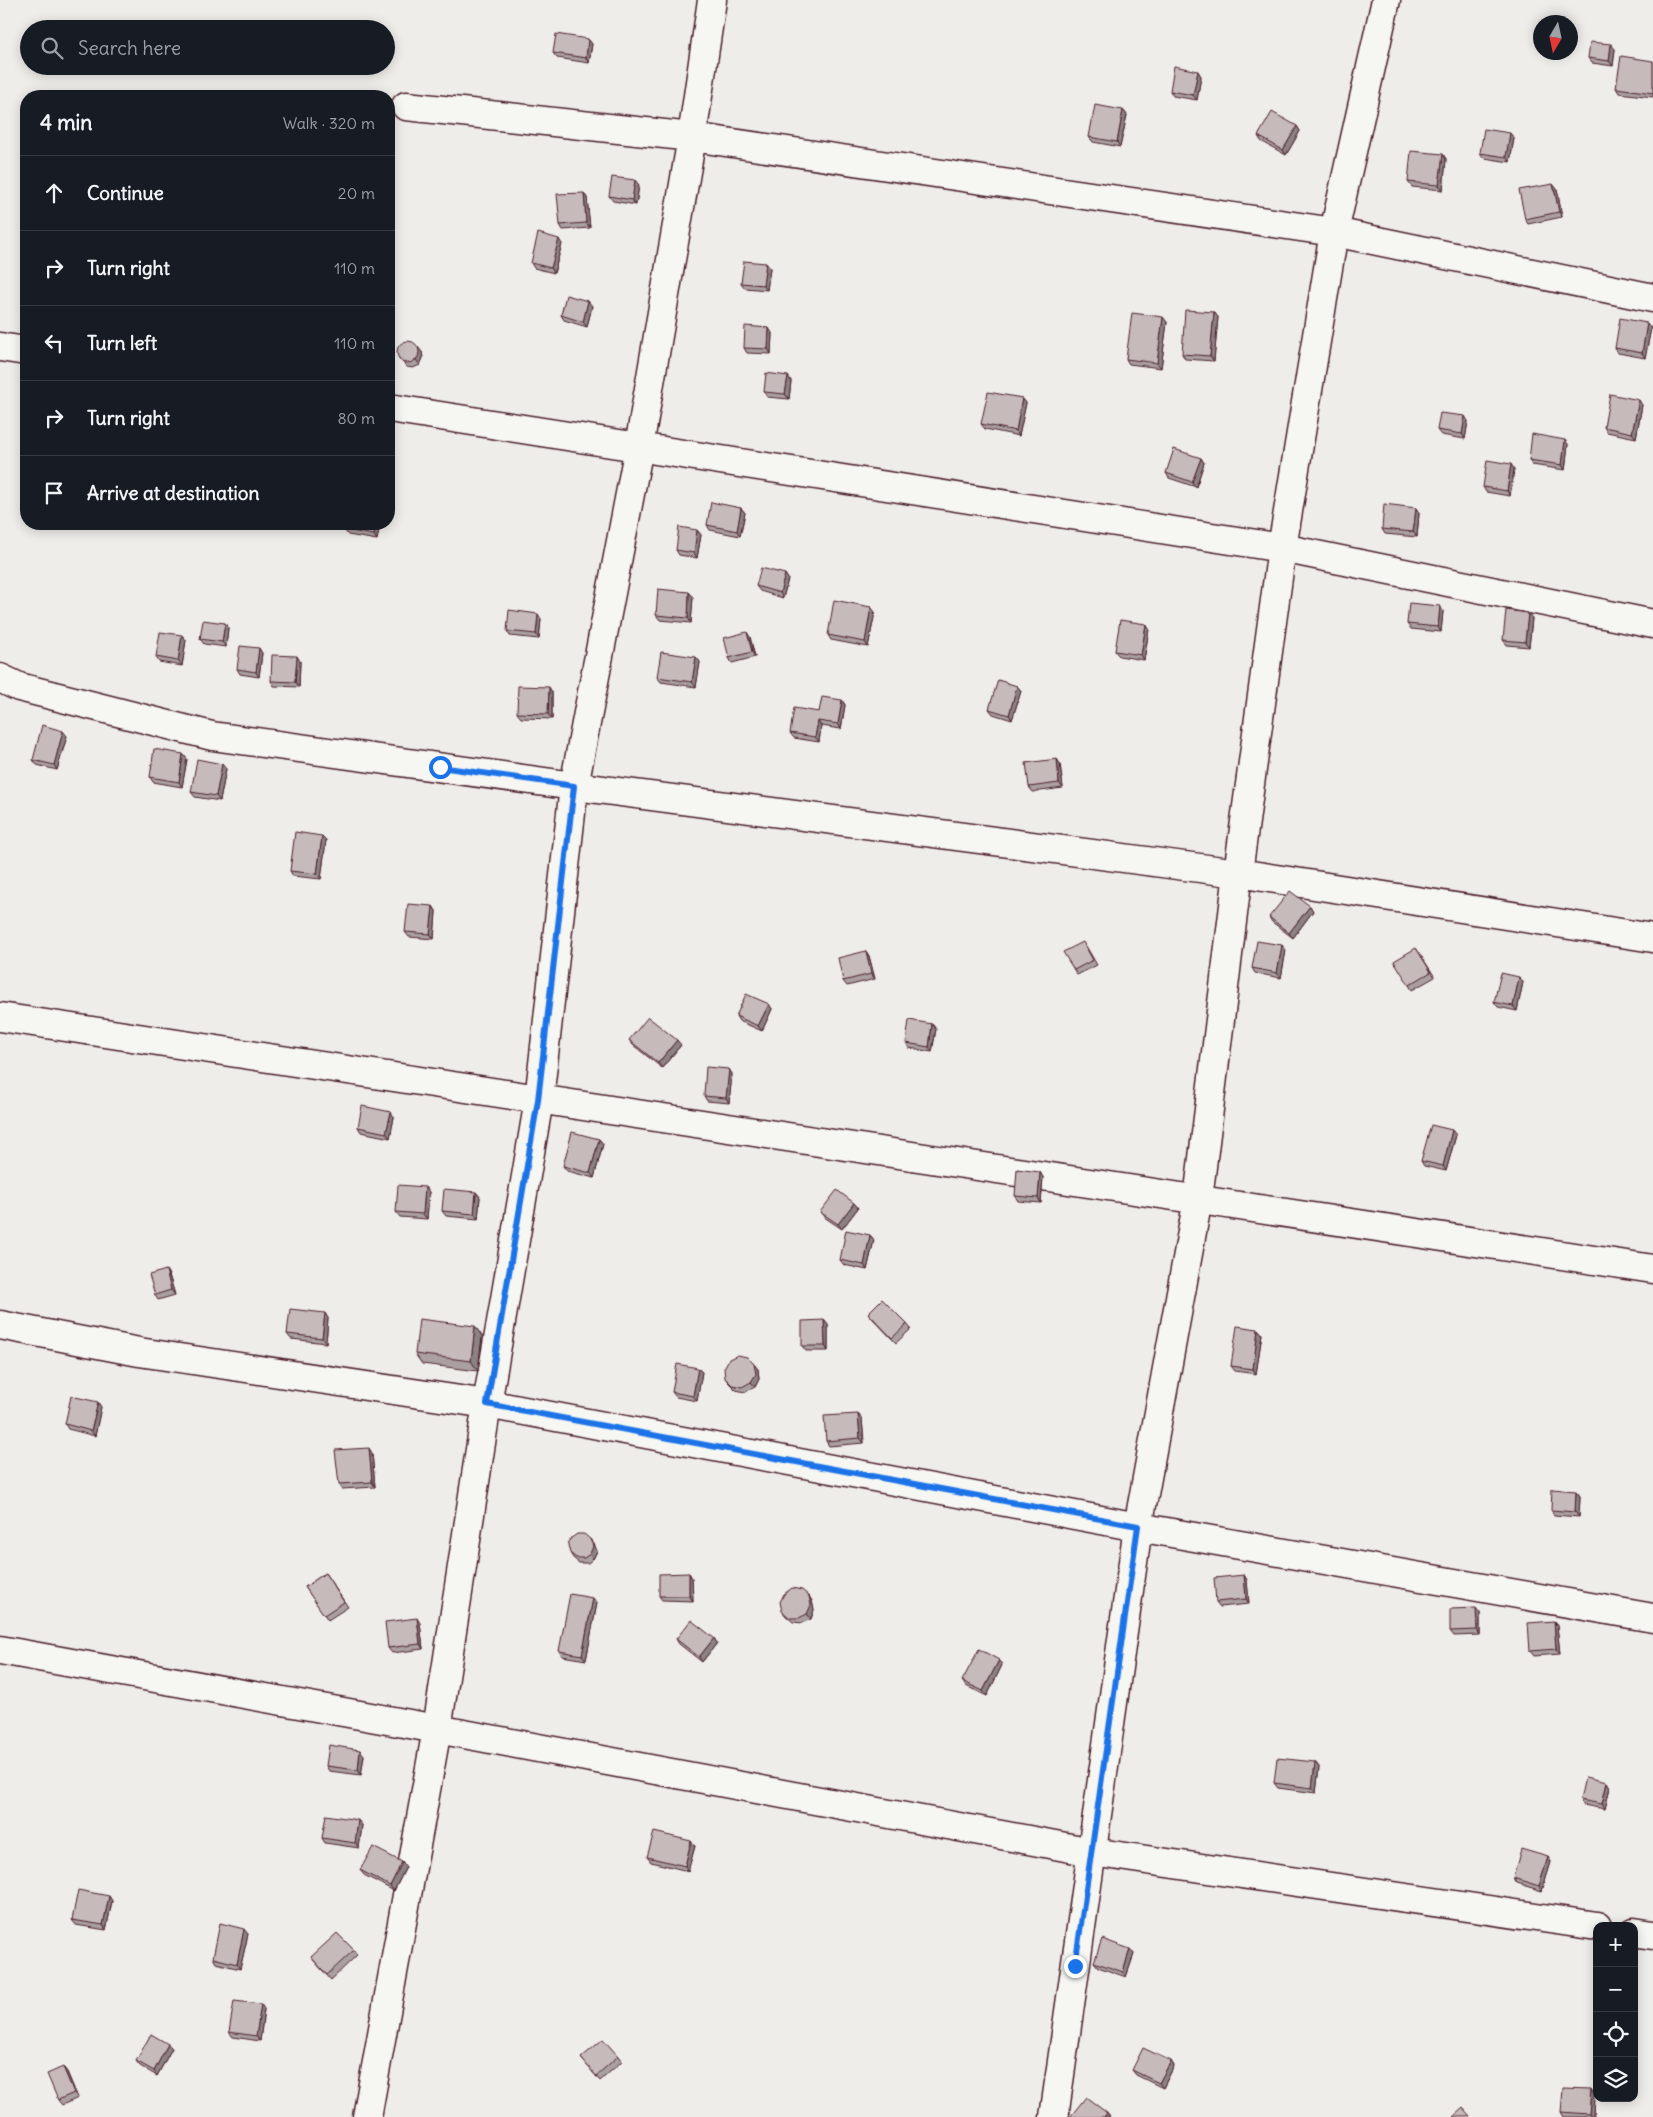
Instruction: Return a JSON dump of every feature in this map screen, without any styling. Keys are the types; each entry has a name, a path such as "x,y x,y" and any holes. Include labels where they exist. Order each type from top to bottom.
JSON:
{"street":[{"path":"367,2117 437,1729 487,1404 538,1100 574,786 639,447 692,137 712,0"},
{"path":"1054,2117 1138,1526 1198,1199 1238,872 1282,548 1334,232 1386,0"},
{"path":"406,106 692,137 1334,232 1653,298"},
{"path":"0,347 20,350"},
{"path":"395,409 1282,548 1653,624"},
{"path":"0,678 19,687 212,736 574,786 1238,872 1653,938"},
{"path":"0,1016 538,1100 1653,1269"},
{"path":"0,1325 140,1352 487,1404 1138,1526 1653,1618"},
{"path":"0,1650 437,1729 1092,1852 1593,1925"},
{"path":"1638,1933 1653,1935"}],"building":[{"path":"556,34 588,39 586,58 553,53"},
{"path":"1590,42 1611,44 1609,61 1588,58"},
{"path":"1621,56 1653,61 1653,93 1616,88"},
{"path":"1174,66 1198,71 1193,95 1170,91"},
{"path":"1095,105 1123,110 1117,142 1089,137"},
{"path":"1272,112 1297,126 1283,150 1258,136"},
{"path":"1484,129 1510,133 1506,157 1480,153"},
{"path":"1411,151 1443,154 1439,185 1408,182"},
{"path":"612,177 635,180 632,200 609,196"},
{"path":"1553,184 1559,212 1525,219 1519,190"},
{"path":"584,193 586,223 560,225 557,194"},
{"path":"538,233 559,239 551,268 531,263"},
{"path":"744,261 766,263 763,285 741,283"},
{"path":"566,295 588,301 583,322 561,315"},
{"path":"1185,310 1214,312 1210,356 1182,354"},
{"path":"1132,313 1163,317 1157,363 1126,359"},
{"path":"1620,318 1647,323 1642,353 1615,348"},
{"path":"745,326 769,328 768,349 744,348"},
{"path":"408,341 416,344 419,352 416,360 408,363 400,360 397,352 400,344"},
{"path":"766,373 788,376 785,394 764,392"},
{"path":"988,392 1022,398 1016,431 981,424"},
{"path":"1610,394 1639,400 1632,433 1604,427"},
{"path":"1440,413 1465,416 1462,434 1437,430"},
{"path":"1532,434 1565,440 1562,465 1529,460"},
{"path":"1174,449 1201,458 1192,482 1166,473"},
{"path":"1487,460 1511,464 1507,491 1483,487"},
{"path":"711,502 741,508 737,531 707,525"},
{"path":"1384,504 1416,508 1413,532 1382,529"},
{"path":"679,527 697,530 694,553 676,550"},
{"path":"344,530 375,530 374,535"},
{"path":"761,568 785,574 780,593 756,586"},
{"path":"658,589 689,592 688,618 656,615"},
{"path":"834,600 871,607 865,642 828,635"},
{"path":"1409,603 1440,606 1438,627 1407,624"},
{"path":"509,610 538,614 536,634 507,631"},
{"path":"1506,610 1528,613 1525,642 1503,640"},
{"path":"203,620 225,623 222,642 200,639"},
{"path":"1120,620 1146,624 1141,655 1115,651"},
{"path":"160,632 182,635 178,661 156,657"},
{"path":"747,632 752,652 729,658 724,638"},
{"path":"240,646 259,648 256,672 237,669"},
{"path":"661,652 696,657 692,682 657,677"},
{"path":"272,655 297,656 295,682 271,681"},
{"path":"998,680 1017,686 1009,715 989,709"},
{"path":"518,686 549,687 548,714 517,713"},
{"path":"822,697 842,700 838,724 818,721 815,737 790,733 794,708 819,712"},
{"path":"42,725 63,731 54,765 33,760"},
{"path":"154,749 183,754 179,782 150,777"},
{"path":"197,759 222,764 216,796 191,792"},
{"path":"1057,759 1059,783 1029,787 1026,763"},
{"path":"295,832 322,836 317,874 290,871"},
{"path":"1290,891 1310,906 1289,933 1269,917"},
{"path":"408,904 433,906 430,934 405,932"},
{"path":"1257,941 1282,945 1277,973 1252,968"},
{"path":"1083,942 1093,960 1074,970 1063,952"},
{"path":"1416,948 1431,972 1409,985 1394,961"},
{"path":"866,951 871,974 843,981 838,958"},
{"path":"1501,973 1519,977 1513,1006 1494,1002"},
{"path":"746,994 769,1004 758,1026 736,1016"},
{"path":"648,1017 677,1040 658,1063 629,1040"},
{"path":"909,1020 932,1024 929,1047 906,1043"},
{"path":"706,1067 729,1069 726,1098 704,1096"},
{"path":"362,1106 391,1112 386,1133 358,1127"},
{"path":"1431,1125 1452,1130 1443,1166 1421,1161"},
{"path":"572,1132 599,1139 590,1173 563,1166"},
{"path":"1017,1169 1040,1172 1038,1198 1015,1196"},
{"path":"398,1185 425,1187 423,1214 396,1212"},
{"path":"444,1189 476,1192 474,1214 442,1211"},
{"path":"837,1190 854,1203 838,1224 820,1212"},
{"path":"846,1230 870,1235 864,1265 840,1260"},
{"path":"166,1270 171,1290 155,1295 149,1275"},
{"path":"882,1299 907,1324 892,1338 868,1313"},
{"path":"290,1309 325,1313 322,1338 287,1334"},
{"path":"419,1319 475,1326 471,1361 415,1354"},
{"path":"824,1320 825,1346 802,1346 802,1321"},
{"path":"1237,1326 1258,1329 1253,1369 1231,1366"},
{"path":"738,1355 747,1357 754,1364 756,1374 751,1382 742,1387 732,1385 725,1378 724,1368 729,1359"},
{"path":"677,1364 698,1368 693,1396 672,1392"},
{"path":"71,1396 98,1402 91,1431 65,1424"},
{"path":"858,1414 860,1438 826,1441 824,1416"},
{"path":"369,1448 372,1482 339,1484 335,1450"},
{"path":"1552,1489 1576,1491 1575,1512 1551,1510"},
{"path":"577,1534 584,1534 590,1539 593,1546 590,1554 584,1558 576,1558 570,1553 568,1545 570,1539"},
{"path":"325,1573 344,1602 324,1615 305,1587"},
{"path":"689,1573 689,1596 659,1596 659,1574"},
{"path":"1244,1575 1246,1599 1216,1602 1214,1578"},
{"path":"792,1588 802,1590 809,1596 811,1605 807,1614 799,1618 790,1618 782,1611 780,1602 784,1594"},
{"path":"570,1594 593,1598 582,1655 559,1651"},
{"path":"1476,1608 1477,1630 1450,1631 1450,1609"},
{"path":"417,1618 420,1644 388,1648 385,1622"},
{"path":"691,1620 714,1638 699,1657 676,1639"},
{"path":"1554,1621 1556,1649 1530,1651 1528,1623"},
{"path":"979,1649 999,1660 983,1691 962,1681"},
{"path":"329,1745 360,1750 358,1770 326,1766"},
{"path":"1277,1758 1315,1762 1312,1788 1274,1783"},
{"path":"1585,1777 1607,1782 1602,1804 1580,1800"},
{"path":"326,1815 358,1820 355,1843 322,1838"},
{"path":"654,1832 691,1841 685,1866 647,1857"},
{"path":"373,1847 402,1862 390,1886 360,1870"},
{"path":"1521,1849 1548,1857 1539,1886 1513,1878"},
{"path":"78,1890 109,1896 103,1925 72,1920"},
{"path":"220,1923 244,1929 237,1964 213,1958"},
{"path":"337,1933 354,1950 327,1975 311,1957"},
{"path":"1102,1939 1130,1949 1123,1972 1094,1962"},
{"path":"234,2001 261,2004 256,2036 229,2032"},
{"path":"151,2034 168,2044 154,2071 136,2061"},
{"path":"603,2039 618,2056 596,2076 581,2058"},
{"path":"1143,2048 1171,2061 1159,2083 1132,2070"},
{"path":"63,2067 74,2093 58,2100 47,2074"},
{"path":"1563,2089 1591,2090 1589,2114 1561,2112"},
{"path":"1086,2097 1107,2113 1104,2117 1070,2117"},
{"path":"1463,2108 1471,2117 1453,2117"}],"route":[{"path":"440,767 574,786 538,1100 487,1404 1138,1526 1075,1966"}]}
